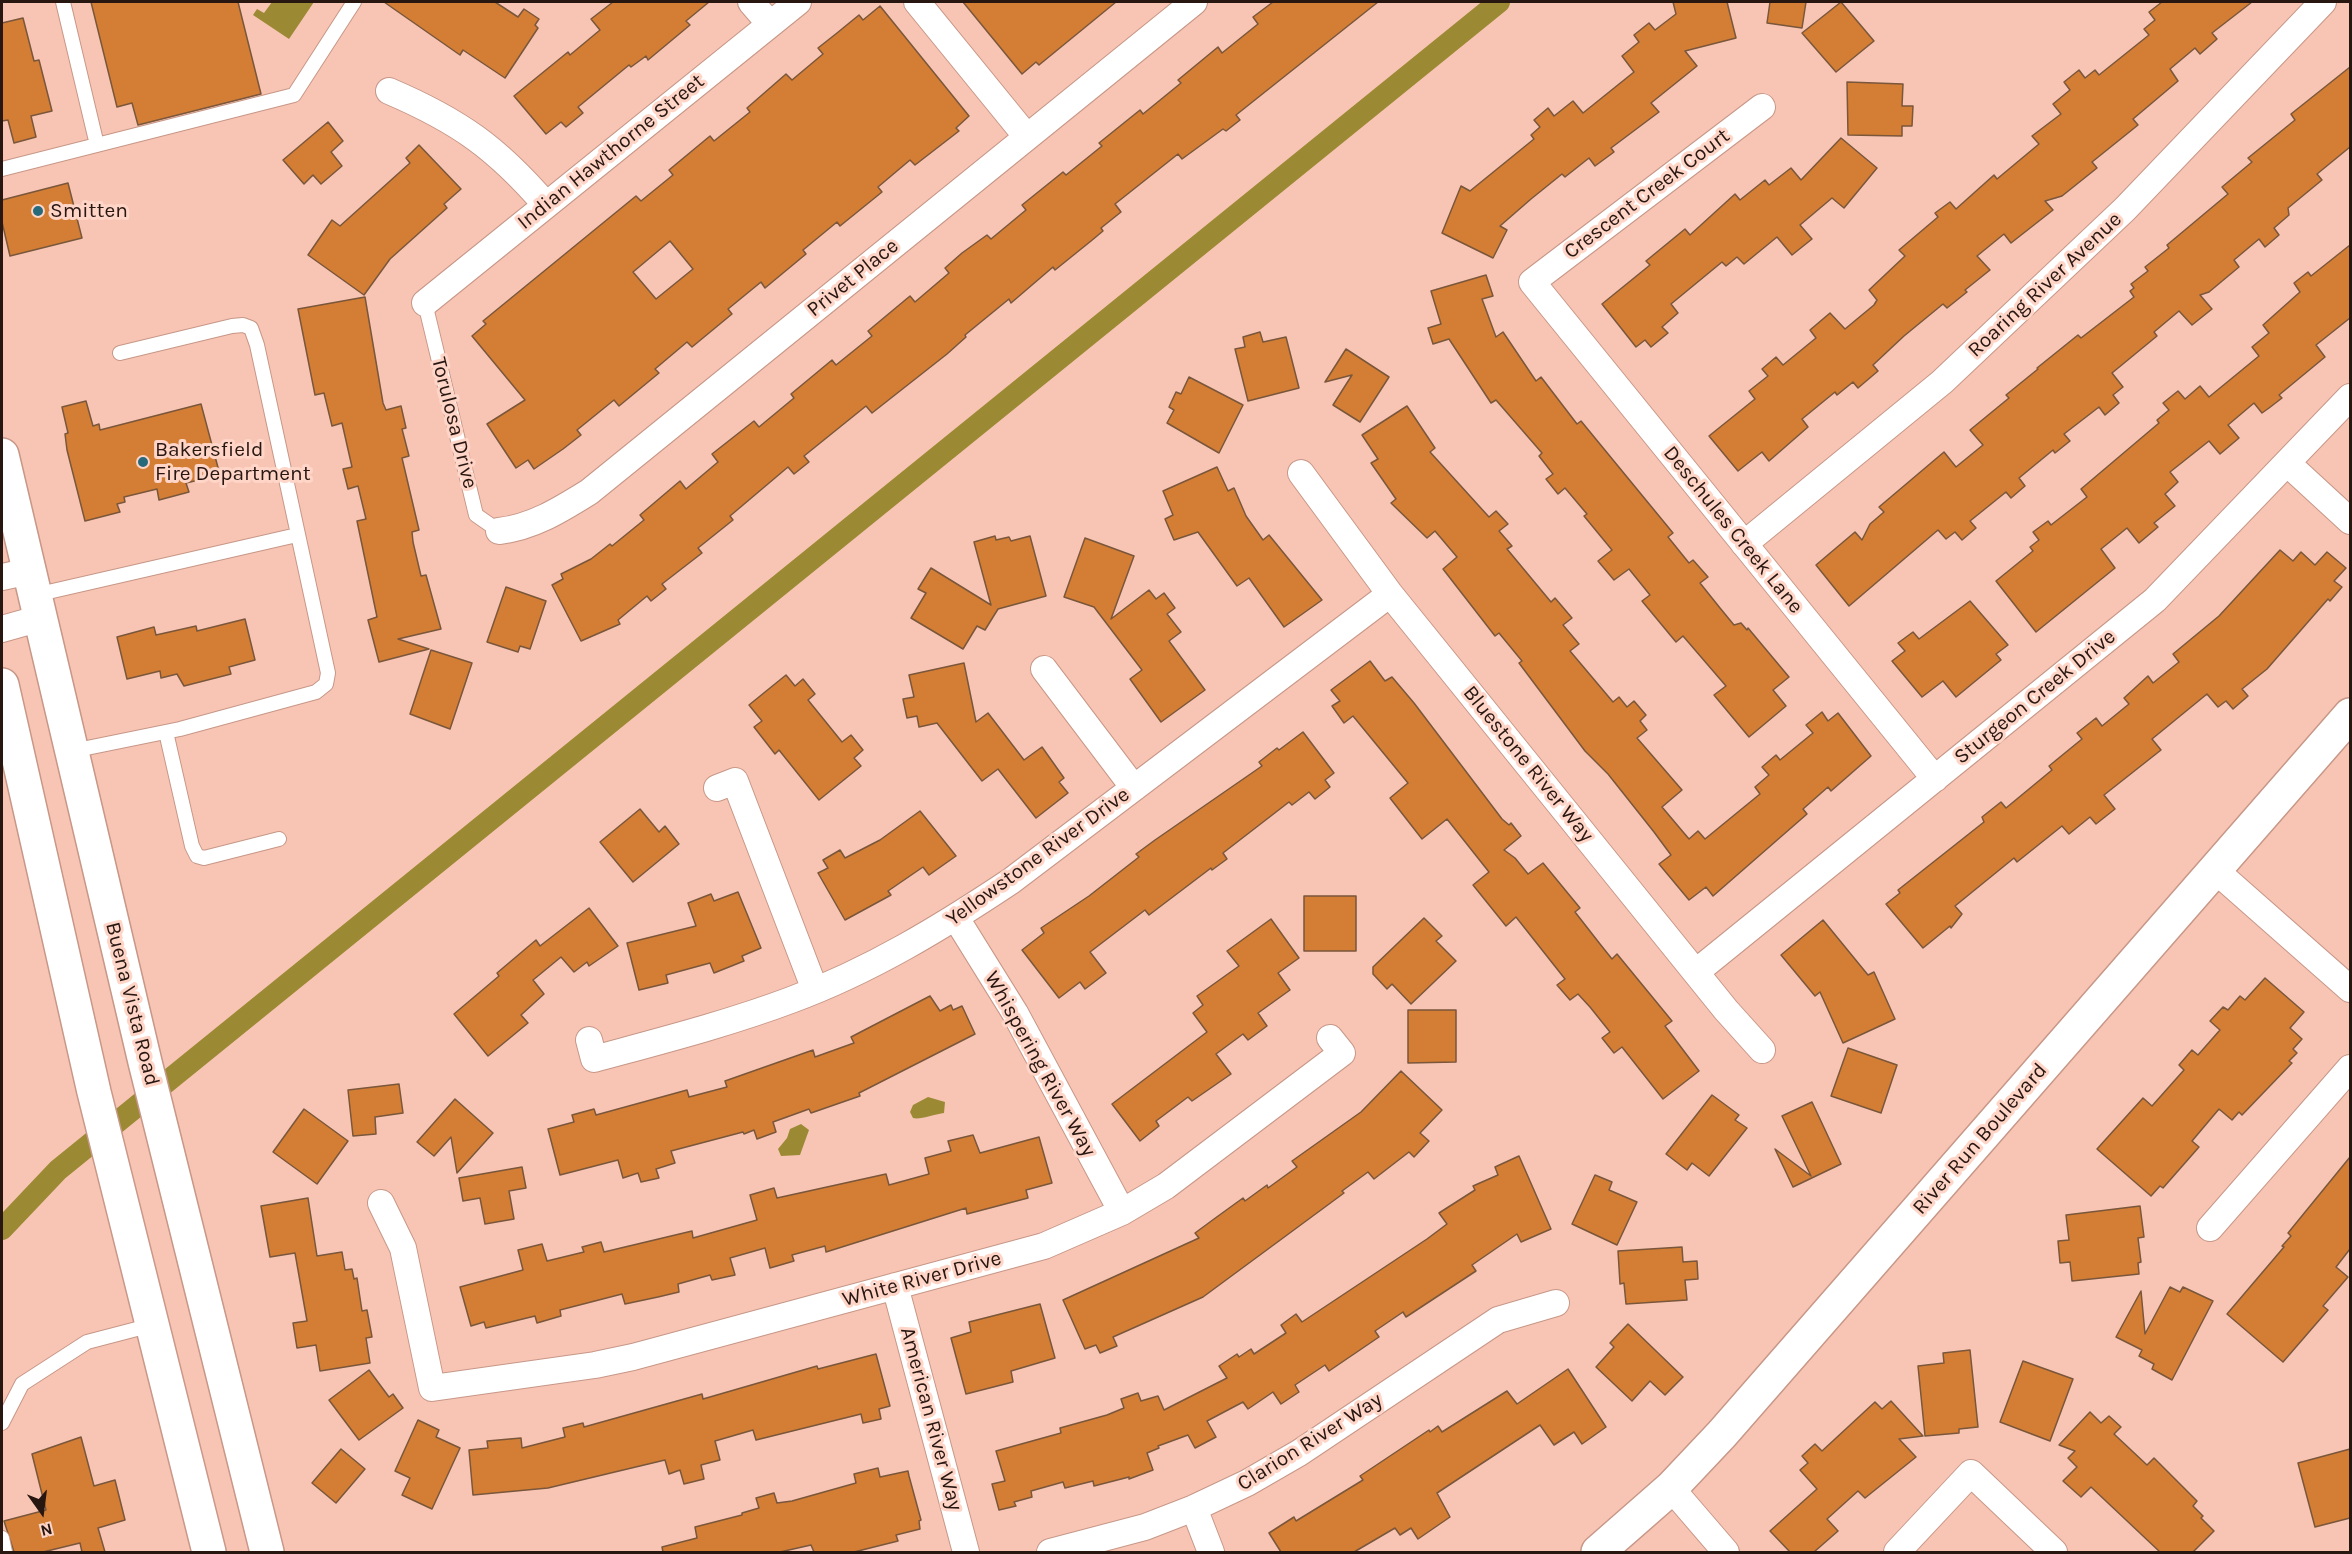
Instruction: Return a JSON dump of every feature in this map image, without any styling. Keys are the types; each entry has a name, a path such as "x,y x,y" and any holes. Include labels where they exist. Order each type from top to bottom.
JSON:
{"main road":[{"name":"Buena Vista Road","path":"2,455 27,590 72,751 145,1062 267,1552"},
{"path":"2,685 94,1092 209,1552"},
{"name":"River Run Boulevard","path":"1598,1552 1671,1488 1738,1416 2350,715"}],"street":[{"path":"751,2 770,24"},
{"name":"Indian Hawthorne Street","path":"425,303 798,2"},
{"path":"917,2 1027,137"},
{"name":"Privet Place","path":"499,531 521,528 557,512 589,492 1194,2"},
{"name":"Roaring River Avenue","path":"1744,544 1942,382 2125,209 2323,2"},
{"path":"390,91 452,121 486,143 516,170 546,205"},
{"name":"Crescent Creek Court","path":"1532,282 1762,107"},
{"name":"Deschules Creek Lane","path":"1532,282 1935,779"},
{"name":"Sturgeon Creek Drive","path":"1696,972 2155,600 2350,397"},
{"path":"2287,463 2350,521"},
{"name":"Bluestone River Way","path":"1301,473 1390,594 1696,972 1762,1050"},
{"path":"2,629 27,590"},
{"name":"Yellowstone River Drive","path":"589,1040 594,1059 725,1023 815,990 878,962 956,918 1011,881 1390,594"},
{"path":"1044,669 1134,788"},
{"path":"717,788 735,781 815,990"},
{"path":"2215,870 2350,989"},
{"name":"Whispering River Way","path":"956,918 1015,1013 1122,1212"},
{"name":"White River Drive","path":"381,1203 403,1248 432,1388 595,1365 633,1357 1044,1246 1122,1212 1166,1186 1342,1053 1330,1038"},
{"path":"2210,1228 2350,1068"},
{"name":"American River Way","path":"895,1286 966,1552"},
{"name":"Clarion River Way","path":"1050,1552 1145,1527 1247,1484 1299,1453 1498,1320 1556,1303"},
{"path":"1897,1552 1971,1473 2055,1552"},
{"path":"1671,1488 1726,1552"},
{"path":"1194,1508 1211,1552"}],"lane":[{"path":"63,2 97,145"},
{"path":"2,169 294,95 354,2"},
{"name":"Torulosa Drive","path":"425,303 476,515 499,531"},
{"path":"72,751 166,732 316,692 326,684 328,673 257,345 250,328 243,325 232,326 120,353"},
{"path":"27,590 297,535"},
{"path":"166,732 196,856 204,858 279,839"},
{"path":"2,1423 21,1384 87,1342 152,1325"},
{"path":"2,1538 5,1552"}],"shaded area":[{"path":"272,2 314,2 289,39 253,15 257,9 264,13"},
{"path":"928,1097 945,1102 944,1113 913,1118 910,1112 913,1105"},
{"path":"801,1124 809,1130 800,1155 781,1156 778,1149 787,1138 790,1129"}],"building":[{"path":"91,2 238,2 261,94 138,125 132,103 117,107"},
{"path":"384,2 495,2 518,17 524,9 539,19 535,25 538,28 505,78 463,50 460,55"},
{"path":"613,2 709,2 686,21 690,25 648,60 646,56 631,67 629,65 578,107 583,113 566,127 561,122 546,134 514,96 568,52 570,55 600,30 591,19"},
{"path":"963,2 1116,2 1039,65 1036,62 1022,74"},
{"path":"1273,2 1378,2 1236,115 1240,120 1226,131 1223,129 1182,159 1178,154 1115,204 1121,212 1101,228 1103,231 1055,270 1053,267 1011,303 1009,299 965,335 966,337 947,354 872,413 866,406 804,456 809,462 794,474 788,467 730,516 733,520 698,548 702,553 662,584 666,589 651,601 647,596 618,620 620,624 581,641 552,585 563,579 561,574 591,559 610,544 612,546 644,520 640,515 680,481 686,489 718,462 712,454 754,421 759,427 794,398 791,394 832,360 836,365 872,336 868,331 910,296 915,302 949,273 945,268 962,253 987,235 991,239 1026,210 1022,205 1063,172 1066,175 1102,146 1099,143 1140,110 1143,114 1181,83 1178,80 1218,47 1222,53 1258,24 1253,17"},
{"path":"1673,2 1727,2 1736,38 1685,51 1697,66 1651,103 1659,112 1611,148 1614,152 1595,166 1589,158 1565,177 1562,174 1500,226 1507,230 1493,258 1442,233 1461,186 1470,191 1534,139 1531,135 1540,127 1534,120 1548,108 1554,116 1573,101 1583,113 1634,72 1622,56 1639,42 1634,35 1649,23 1655,30 1676,14"},
{"path":"1770,2 1806,2 1802,28 1767,23"},
{"path":"1841,2 1874,41 1836,72 1802,33"},
{"path":"2162,2 2252,2 2212,33 2217,39 2200,54 2195,48 2170,69 2178,81 2133,119 2138,125 2092,162 2097,168 2062,196 2045,201 2053,210 2011,243 2004,234 1977,256 1990,270 1965,290 1967,292 1947,308 1943,304 1904,336 1873,365 1878,371 1858,388 1853,382 1837,395 1835,392 1802,419 1808,427 1769,461 1762,452 1738,471 1709,436 1755,399 1749,391 1768,376 1762,369 1776,357 1783,365 1816,338 1810,330 1830,313 1845,329 1874,305 1877,300 1869,290 1905,256 1899,250 1938,217 1935,213 1950,202 1956,209 1994,175 1997,179 2039,144 2032,136 2061,114 2053,104 2070,90 2064,82 2079,70 2085,78 2095,70 2099,75 2149,35 2144,29 2155,20 2149,12"},
{"path":"880,6 969,116 956,128 959,131 915,165 910,160 878,187 882,192 840,226 837,222 803,250 806,254 765,288 761,282 728,309 732,314 692,347 687,342 655,369 659,373 619,406 614,400 577,430 581,435 563,449 534,469 528,460 516,468 487,424 525,400 472,336 486,324 483,321 636,196 641,201 673,175 669,170 710,136 714,141 750,112 747,108 786,74 792,80 823,54 818,48 859,15 863,20","holes":["670,241 693,269 656,299 633,272"]},
{"path":"23,18 34,61 39,60 52,111 31,116 36,137 14,143 8,120 2,121 2,23"},
{"path":"2350,67 2350,147 2317,174 2322,180 2288,208 2289,215 2274,228 2279,235 2265,247 2259,239 2234,260 2239,267 2209,292 2200,295 2212,309 2192,325 2179,311 2154,332 2157,336 2112,373 2123,387 2113,395 2119,403 2105,415 2099,407 2064,434 2070,441 2055,453 2053,450 2019,478 2025,486 2011,498 2006,492 1970,521 1976,528 1962,540 1955,532 1946,539 1938,530 1849,606 1816,565 1855,532 1862,540 1870,524 1884,512 1879,507 1944,452 1956,467 1983,445 1970,430 2009,398 2006,395 2037,368 2078,335 2081,338 2134,297 2130,291 2134,288 2131,284 2148,271 2145,267 2169,248 2167,245 2228,194 2222,187 2252,162 2248,158 2295,120 2291,114"},
{"path":"1847,82 1903,84 1902,106 1913,106 1912,126 1902,126 1902,136 1848,135"},
{"path":"328,122 343,141 331,152 342,166 321,184 313,175 304,184 283,160"},
{"path":"1841,138 1877,168 1844,208 1832,198 1800,225 1812,239 1792,255 1777,237 1744,264 1737,257 1726,266 1722,262 1671,304 1678,313 1662,327 1668,333 1651,347 1645,340 1636,347 1602,304 1650,265 1646,261 1685,229 1690,235 1735,194 1740,200 1765,180 1769,185 1791,168 1801,180"},
{"path":"419,145 461,189 444,204 447,208 390,259 364,295 308,255 332,220 340,226 410,163 406,158"},
{"name":"Smitten","path":"68,183 82,238 10,256 2,222 2,200"},
{"path":"2350,245 2350,318 2316,345 2325,357 2279,395 2282,398 2262,413 2254,403 2228,425 2239,438 2220,454 2209,441 2170,472 2178,482 2165,494 2175,506 2154,523 2158,527 2139,543 2127,528 2101,549 2115,568 2036,632 1996,581 2033,551 2030,547 2039,540 2033,532 2048,521 2051,525 2087,497 2081,489 2159,423 2157,420 2169,410 2163,403 2178,391 2185,399 2200,386 2209,397 2259,356 2252,347 2269,333 2263,325 2300,292 2294,283 2308,272 2311,276"},
{"path":"1486,275 1493,296 1482,299 1496,337 1503,332 1536,381 1541,377 1577,424 1581,421 1673,533 1668,537 1689,563 1693,560 1708,577 1700,583 1720,608 1734,625 1741,623 1747,630 1748,628 1789,677 1773,690 1786,706 1749,737 1714,695 1726,686 1683,636 1676,642 1642,601 1650,595 1629,569 1614,580 1598,561 1612,550 1584,516 1587,514 1565,488 1558,494 1546,479 1553,474 1539,456 1542,453 1496,400 1491,403 1449,339 1433,344 1428,328 1441,324 1431,291"},
{"path":"365,297 383,403 386,410 401,406 406,428 402,429 409,456 402,458 419,530 412,532 413,542 421,576 426,575 441,629 398,639 429,649 379,662 368,620 377,617 357,521 366,519 358,486 348,489 343,469 352,467 342,423 332,426 324,393 315,395 298,309"},
{"path":"1260,332 1263,342 1286,337 1299,388 1248,401 1235,349 1245,347 1243,337"},
{"path":"1346,349 1389,377 1360,422 1333,405 1352,375 1325,382"},
{"path":"1189,377 1243,405 1219,453 1167,423 1174,410 1169,407 1176,392 1181,394"},
{"name":"Bakersfield Fire Department","path":"86,401 93,426 99,424 100,430 201,404 220,475 186,483 189,492 159,500 157,489 124,497 125,502 117,504 120,512 85,521 67,450 65,434 68,433 62,407"},
{"path":"1407,406 1435,448 1430,452 1489,517 1496,511 1508,524 1499,531 1512,546 1507,549 1551,602 1555,598 1572,618 1563,625 1579,644 1570,651 1613,702 1619,697 1627,707 1634,701 1646,715 1640,721 1647,730 1637,738 1682,790 1662,807 1689,839 1698,831 1705,839 1760,794 1755,787 1769,775 1762,767 1776,755 1780,760 1813,733 1806,725 1822,712 1828,721 1838,713 1871,756 1831,791 1828,787 1803,809 1807,814 1713,896 1706,887 1689,900 1659,864 1671,855 1654,832 1608,774 1585,751 1519,663 1522,661 1499,633 1495,636 1443,569 1457,557 1435,531 1427,538 1391,503 1396,499 1371,463 1378,459 1362,435"},
{"path":"1217,467 1228,491 1234,488 1246,516 1263,540 1269,535 1322,600 1284,627 1249,578 1237,586 1198,532 1174,540 1165,519 1173,515 1163,491"},
{"path":"995,536 996,540 1009,537 1011,541 1030,536 1046,596 998,609 985,630 977,626 963,649 911,618 926,593 918,589 931,568 991,605 974,542"},
{"path":"1085,538 1134,556 1111,619 1149,590 1156,599 1164,593 1175,608 1167,614 1181,632 1169,641 1205,690 1161,722 1130,679 1142,670 1094,607 1064,597"},
{"path":"2280,550 2293,561 2301,552 2315,565 2327,552 2346,568 2334,581 2342,587 2330,601 2328,599 2267,669 2242,689 2248,696 2233,709 2226,701 2218,707 2207,694 2152,739 2161,750 2104,795 2115,809 2096,824 2090,817 2069,834 2062,826 2017,862 2014,858 1955,906 1962,914 1951,928 1950,926 1923,948 1886,904 1900,893 1898,890 1984,822 1982,817 2001,802 2006,808 2052,770 2049,766 2082,739 2077,733 2096,718 2102,726 2129,704 2124,698 2148,676 2153,683 2179,662 2173,654 2219,616"},
{"path":"506,587 546,601 530,649 520,646 518,652 487,642"},
{"path":"1970,601 2008,645 1996,654 2001,660 1956,697 1943,681 1922,697 1892,661 1905,651 1898,643 1913,632 1919,639"},
{"path":"245,619 255,660 229,667 231,674 184,686 177,674 161,678 160,671 127,679 117,637 154,627 156,635 196,626 197,631"},
{"path":"431,650 472,663 450,729 410,714"},
{"path":"1370,661 1385,681 1392,677 1502,819 1509,825 1511,823 1521,836 1504,850 1515,858 1528,874 1543,863 1580,908 1575,912 1612,959 1617,954 1672,1021 1665,1026 1699,1071 1663,1099 1622,1047 1614,1053 1602,1038 1610,1032 1578,994 1570,1000 1557,985 1565,979 1516,917 1506,926 1473,885 1489,872 1447,819 1422,839 1390,798 1408,783 1353,716 1344,723 1332,706 1340,701 1331,690"},
{"path":"964,663 976,722 988,713 1024,760 1042,747 1064,778 1059,782 1068,793 1036,818 998,769 982,781 937,723 919,727 917,716 907,718 903,699 914,697 909,675"},
{"path":"786,675 795,686 803,679 815,694 808,700 842,742 851,735 863,750 854,758 861,766 819,800 779,750 775,754 754,727 762,721 749,705"},
{"path":"1303,732 1334,773 1325,780 1330,787 1315,799 1309,792 1292,805 1289,802 1223,853 1227,859 1212,870 1211,868 1149,915 1145,910 1090,952 1106,973 1085,989 1080,982 1059,998 1022,950 1044,933 1041,928 1089,896 1139,857 1136,854 1262,766 1259,762"},
{"path":"640,809 659,832 665,826 679,844 633,882 600,842"},
{"path":"920,811 956,856 929,875 923,867 888,891 891,895 845,920 818,873 828,868 823,860 840,850 845,858 880,840"},
{"path":"738,892 761,948 742,956 744,961 714,973 710,963 666,975 668,983 639,990 627,943 696,926 688,903 711,894 714,901"},
{"path":"1304,896 1356,896 1356,951 1304,951"},
{"path":"589,908 618,946 589,966 587,962 574,972 561,957 533,980 544,994 521,1015 528,1023 488,1056 454,1014 499,976 497,973 536,940 540,946"},
{"path":"1424,918 1442,936 1436,941 1456,961 1411,1004 1392,984 1387,989 1373,974 1373,967"},
{"path":"1271,919 1299,958 1278,973 1290,990 1258,1013 1267,1026 1248,1040 1243,1034 1216,1054 1231,1074 1192,1101 1188,1097 1156,1121 1159,1126 1140,1141 1112,1104 1207,1032 1193,1013 1203,1005 1197,996 1239,966 1227,951"},
{"path":"1823,920 1868,975 1874,972 1895,1019 1843,1043 1820,992 1815,996 1781,955"},
{"path":"2265,978 2304,1012 2290,1028 2302,1039 2293,1049 2297,1053 2289,1061 2292,1063 2242,1115 2239,1112 2232,1120 2219,1109 2192,1141 2199,1147 2163,1188 2160,1186 2151,1196 2097,1149 2143,1098 2152,1106 2184,1070 2179,1065 2192,1050 2198,1055 2220,1030 2210,1021 2223,1007 2228,1010 2240,996 2245,1000"},
{"path":"930,996 940,1011 951,1005 953,1010 962,1006 975,1034 859,1093 860,1096 811,1113 809,1109 773,1122 776,1132 757,1139 754,1130 671,1151 675,1163 656,1169 659,1178 641,1182 638,1173 623,1178 618,1160 560,1175 548,1129 574,1122 572,1115 594,1109 596,1115 687,1090 689,1097 727,1087 725,1081 813,1050 815,1057 854,1043 851,1037"},
{"path":"1408,1010 1456,1010 1456,1062 1408,1063"},
{"path":"1848,1048 1897,1065 1881,1113 1831,1096"},
{"path":"1401,1071 1442,1110 1420,1133 1429,1141 1414,1157 1409,1152 1374,1179 1368,1172 1342,1191 1344,1193 1203,1297 1113,1337 1117,1346 1100,1353 1096,1345 1085,1349 1063,1300 1199,1238 1195,1233 1214,1219 1243,1198 1245,1201 1267,1185 1268,1188 1297,1167 1292,1161 1361,1112"},
{"path":"399,1084 403,1113 375,1117 376,1134 353,1136 348,1090"},
{"path":"1712,1095 1739,1115 1735,1120 1747,1128 1709,1176 1692,1163 1687,1170 1666,1154"},
{"path":"455,1099 493,1133 457,1173 451,1137 434,1156 417,1142"},
{"path":"1812,1102 1841,1164 1793,1187 1775,1149 1811,1176 1782,1116"},
{"path":"304,1109 348,1141 317,1184 273,1152"},
{"path":"973,1135 980,1153 1039,1137 1052,1183 1026,1190 1028,1198 967,1214 966,1208 826,1252 825,1246 792,1255 794,1261 770,1268 765,1248 730,1258 735,1275 712,1280 710,1275 678,1284 679,1292 625,1304 622,1294 560,1310 561,1316 537,1323 535,1316 486,1328 484,1322 471,1326 460,1287 523,1270 518,1250 542,1244 547,1261 584,1252 582,1247 601,1242 604,1252 692,1231 693,1238 757,1220 750,1195 774,1188 777,1198 886,1174 889,1185 929,1174 925,1158 951,1151 948,1141"},
{"path":"1519,1156 1551,1229 1521,1242 1517,1234 1472,1265 1476,1271 1406,1317 1403,1312 1375,1331 1379,1337 1329,1371 1325,1365 1295,1385 1299,1392 1281,1404 1273,1392 1248,1409 1243,1402 1207,1421 1216,1437 1195,1448 1188,1435 1158,1446 1159,1448 1147,1453 1153,1470 1129,1479 1129,1477 1094,1486 1093,1481 1065,1488 1063,1482 1031,1491 1032,1497 1014,1502 1016,1506 999,1510 992,1484 1005,1481 996,1451 1061,1433 1060,1428 1107,1415 1124,1408 1121,1399 1138,1393 1141,1401 1158,1396 1164,1410 1227,1378 1219,1366 1237,1354 1239,1357 1251,1349 1254,1354 1286,1333 1281,1325 1296,1314 1302,1322 1427,1239 1447,1224 1439,1213 1475,1190 1473,1186 1498,1175 1495,1167"},
{"path":"2350,1157 2350,1249 2336,1267 2348,1277 2323,1306 2328,1310 2283,1362 2227,1314 2284,1247 2282,1246 2291,1236 2288,1233"},
{"path":"522,1167 526,1188 509,1191 514,1219 485,1224 480,1198 463,1201 459,1178"},
{"path":"1595,1175 1612,1182 1609,1190 1637,1202 1617,1245 1572,1224"},
{"path":"308,1198 317,1256 342,1252 345,1270 352,1269 354,1279 357,1278 362,1311 367,1310 372,1337 366,1338 370,1363 320,1371 316,1345 297,1348 293,1323 307,1321 295,1253 270,1257 261,1206"},
{"path":"2140,1206 2144,1237 2138,1238 2141,1262 2138,1263 2139,1274 2072,1281 2070,1262 2060,1263 2058,1241 2069,1240 2066,1215"},
{"path":"1682,1247 1683,1262 1697,1261 1698,1279 1685,1280 1687,1300 1626,1304 1624,1283 1620,1284 1618,1251"},
{"path":"2170,1287 2180,1292 2183,1287 2213,1301 2172,1380 2152,1369 2154,1364 2139,1356 2142,1350 2116,1337 2141,1291 2145,1334"},
{"path":"1040,1304 1055,1358 1011,1371 1013,1382 966,1394 951,1338 971,1332 969,1322"},
{"path":"1628,1324 1683,1377 1665,1395 1650,1381 1632,1401 1596,1367 1614,1347 1610,1343"},
{"path":"1970,1350 1978,1427 1959,1429 1959,1433 1925,1436 1918,1366 1944,1363 1943,1353"},
{"path":"876,1354 890,1406 879,1409 881,1419 863,1423 861,1414 756,1440 753,1430 715,1441 720,1460 701,1465 704,1479 684,1484 680,1470 669,1474 665,1460 548,1488 473,1495 469,1450 488,1448 487,1441 521,1438 522,1448 565,1437 563,1428 583,1423 584,1427 702,1394 703,1399 817,1366 818,1369"},
{"path":"2023,1361 2073,1379 2050,1441 2000,1422"},
{"path":"1568,1369 1606,1427 1582,1444 1574,1432 1554,1445 1540,1425 1437,1493 1450,1517 1418,1539 1411,1528 1400,1535 1395,1528 1354,1552 1281,1552 1269,1533 1294,1517 1296,1521 1363,1480 1360,1476 1429,1430 1430,1432 1438,1426 1442,1432 1507,1391 1517,1404"},
{"path":"369,1370 389,1397 393,1394 403,1408 359,1440 329,1400"},
{"path":"1891,1401 1923,1436 1899,1439 1916,1457 1865,1498 1858,1491 1827,1519 1838,1531 1814,1552 1790,1552 1770,1531 1817,1489 1800,1470 1808,1463 1802,1456 1815,1444 1822,1451 1875,1402 1882,1409"},
{"path":"2090,1412 2101,1423 2109,1416 2121,1427 2114,1434 2147,1465 2154,1458 2197,1501 2193,1506 2214,1531 2193,1552 2160,1552 2091,1487 2081,1497 2063,1481 2077,1467 2068,1458 2075,1451 2059,1445"},
{"path":"418,1420 439,1430 436,1437 460,1448 432,1509 402,1495 410,1478 395,1471"},
{"path":"81,1437 94,1486 115,1480 125,1520 98,1528 105,1552 82,1552 80,1543 43,1552 14,1552 4,1521 46,1510 32,1454"},
{"path":"341,1449 365,1469 336,1503 312,1483"},
{"path":"2350,1449 2350,1518 2315,1527 2298,1463"},
{"path":"878,1468 880,1477 908,1471 921,1520 919,1521 920,1529 896,1535 898,1541 854,1552 814,1552 811,1545 780,1552 663,1552 662,1547 697,1538 695,1527 742,1515 742,1513 759,1508 756,1498 774,1493 777,1503 792,1501 856,1483 854,1474"}],"waterway":[{"path":"2,1229 58,1170 1499,2"}],"place":[{"name":"Smitten","path":"38,211"},
{"name":"Bakersfield Fire Department","path":"143,462"}]}
